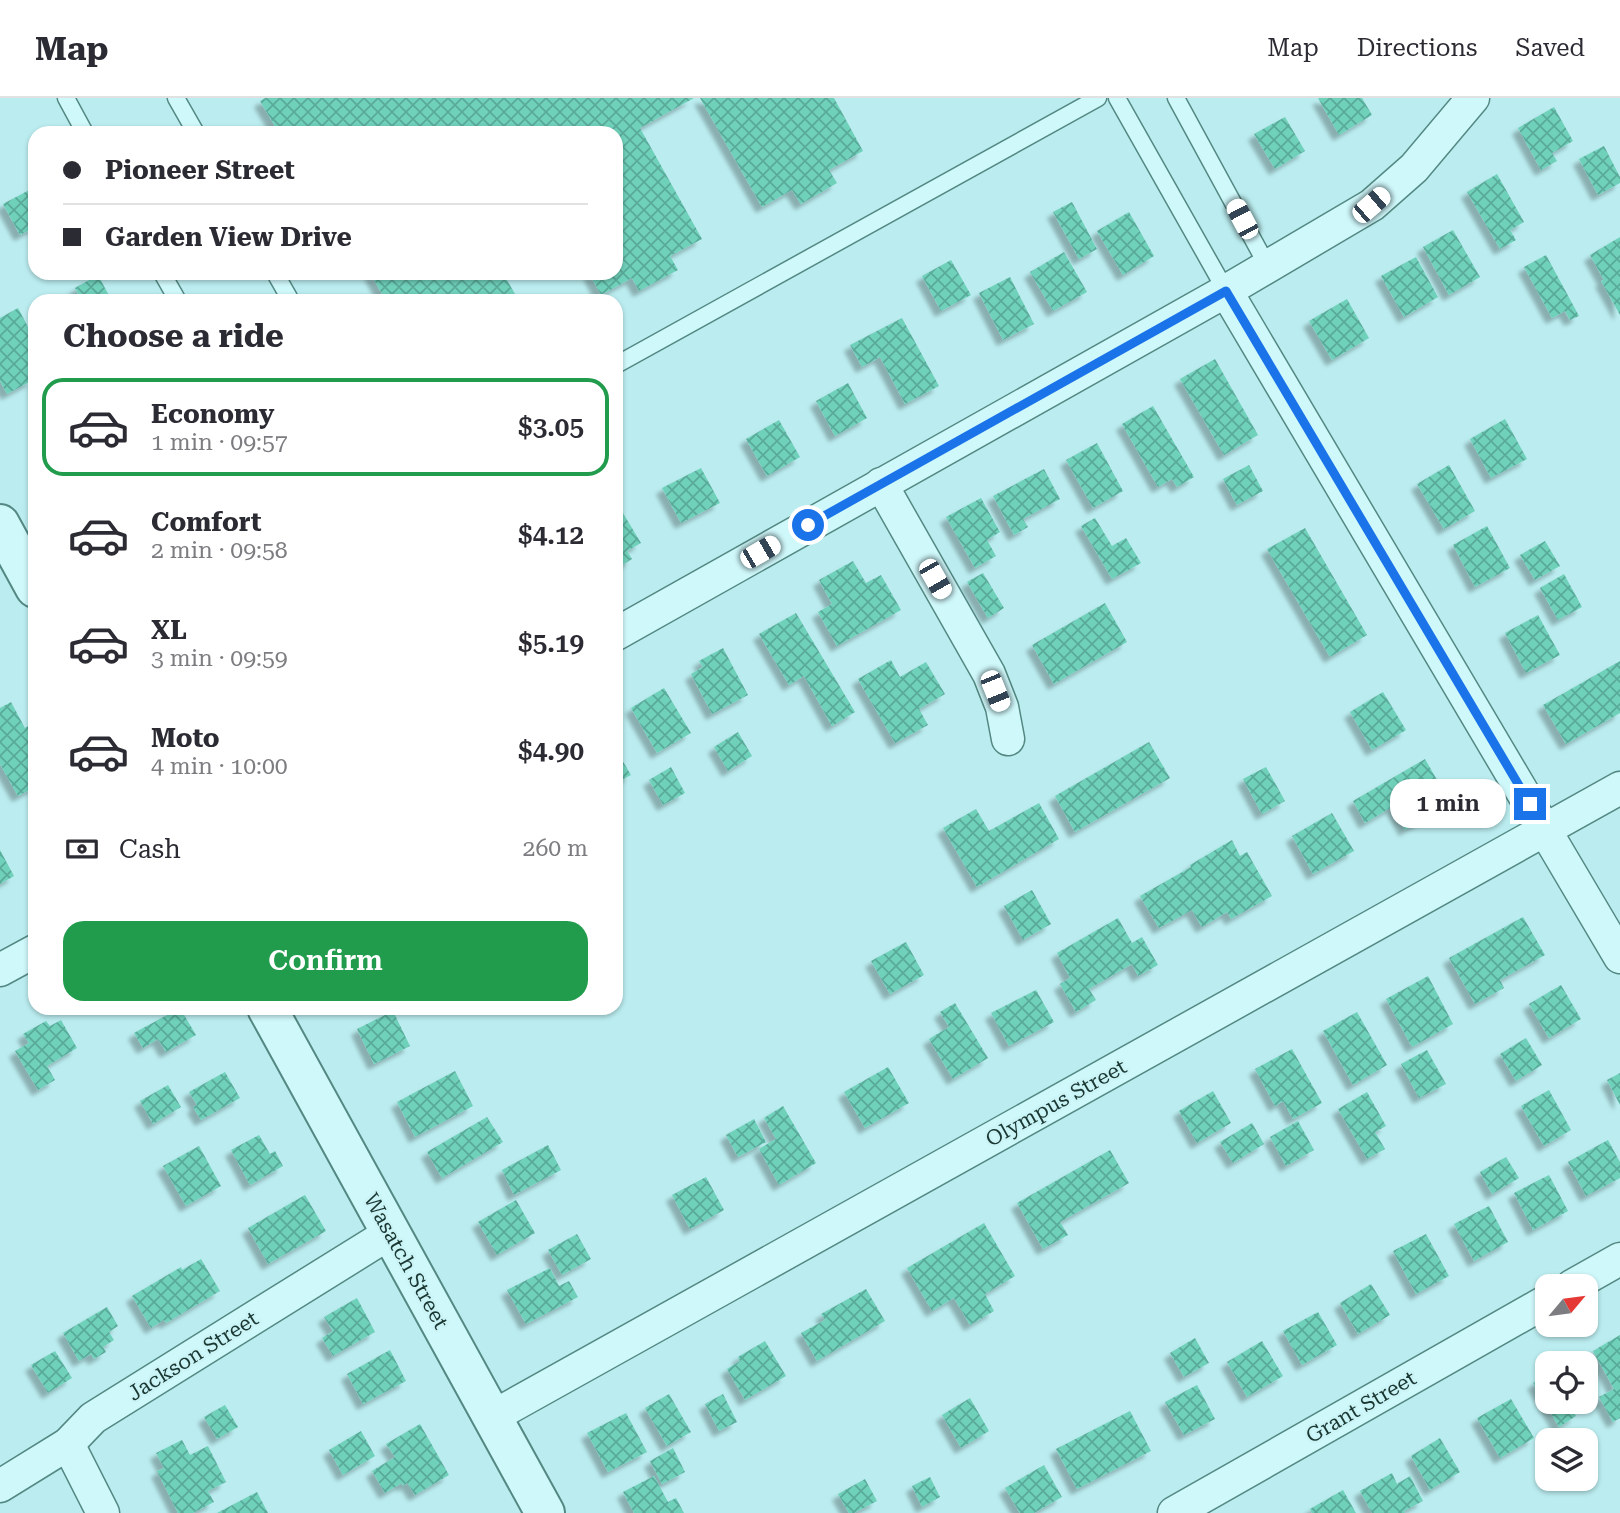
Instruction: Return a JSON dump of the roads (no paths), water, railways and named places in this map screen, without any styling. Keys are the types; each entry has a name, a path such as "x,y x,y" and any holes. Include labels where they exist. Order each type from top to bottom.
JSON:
{"street":[{"path":"623,630 1226,291 1371,205 1414,168 1473,98"},
{"path":"1226,291 1620,957"},
{"path":"881,484 989,674 1002,708 1008,739"},
{"path":"0,524 28,575"},
{"name":"Olympus Street","path":"492,1418 1620,788"},
{"path":"0,970 28,955"},
{"name":"Wasatch Street","path":"271,1015 545,1513"},
{"name":"Jackson Street","path":"0,1486 68,1444 93,1418 390,1233"},
{"path":"1593,1274 1620,1259"},
{"name":"Grant Street","path":"1174,1513 1535,1308"},
{"path":"68,1444 103,1513"}],"lane":[{"path":"66,98 81,126"},
{"path":"176,98 192,126"},
{"path":"623,361 1098,98"},
{"path":"1117,98 1226,291"},
{"path":"1176,98 1268,267"}]}
